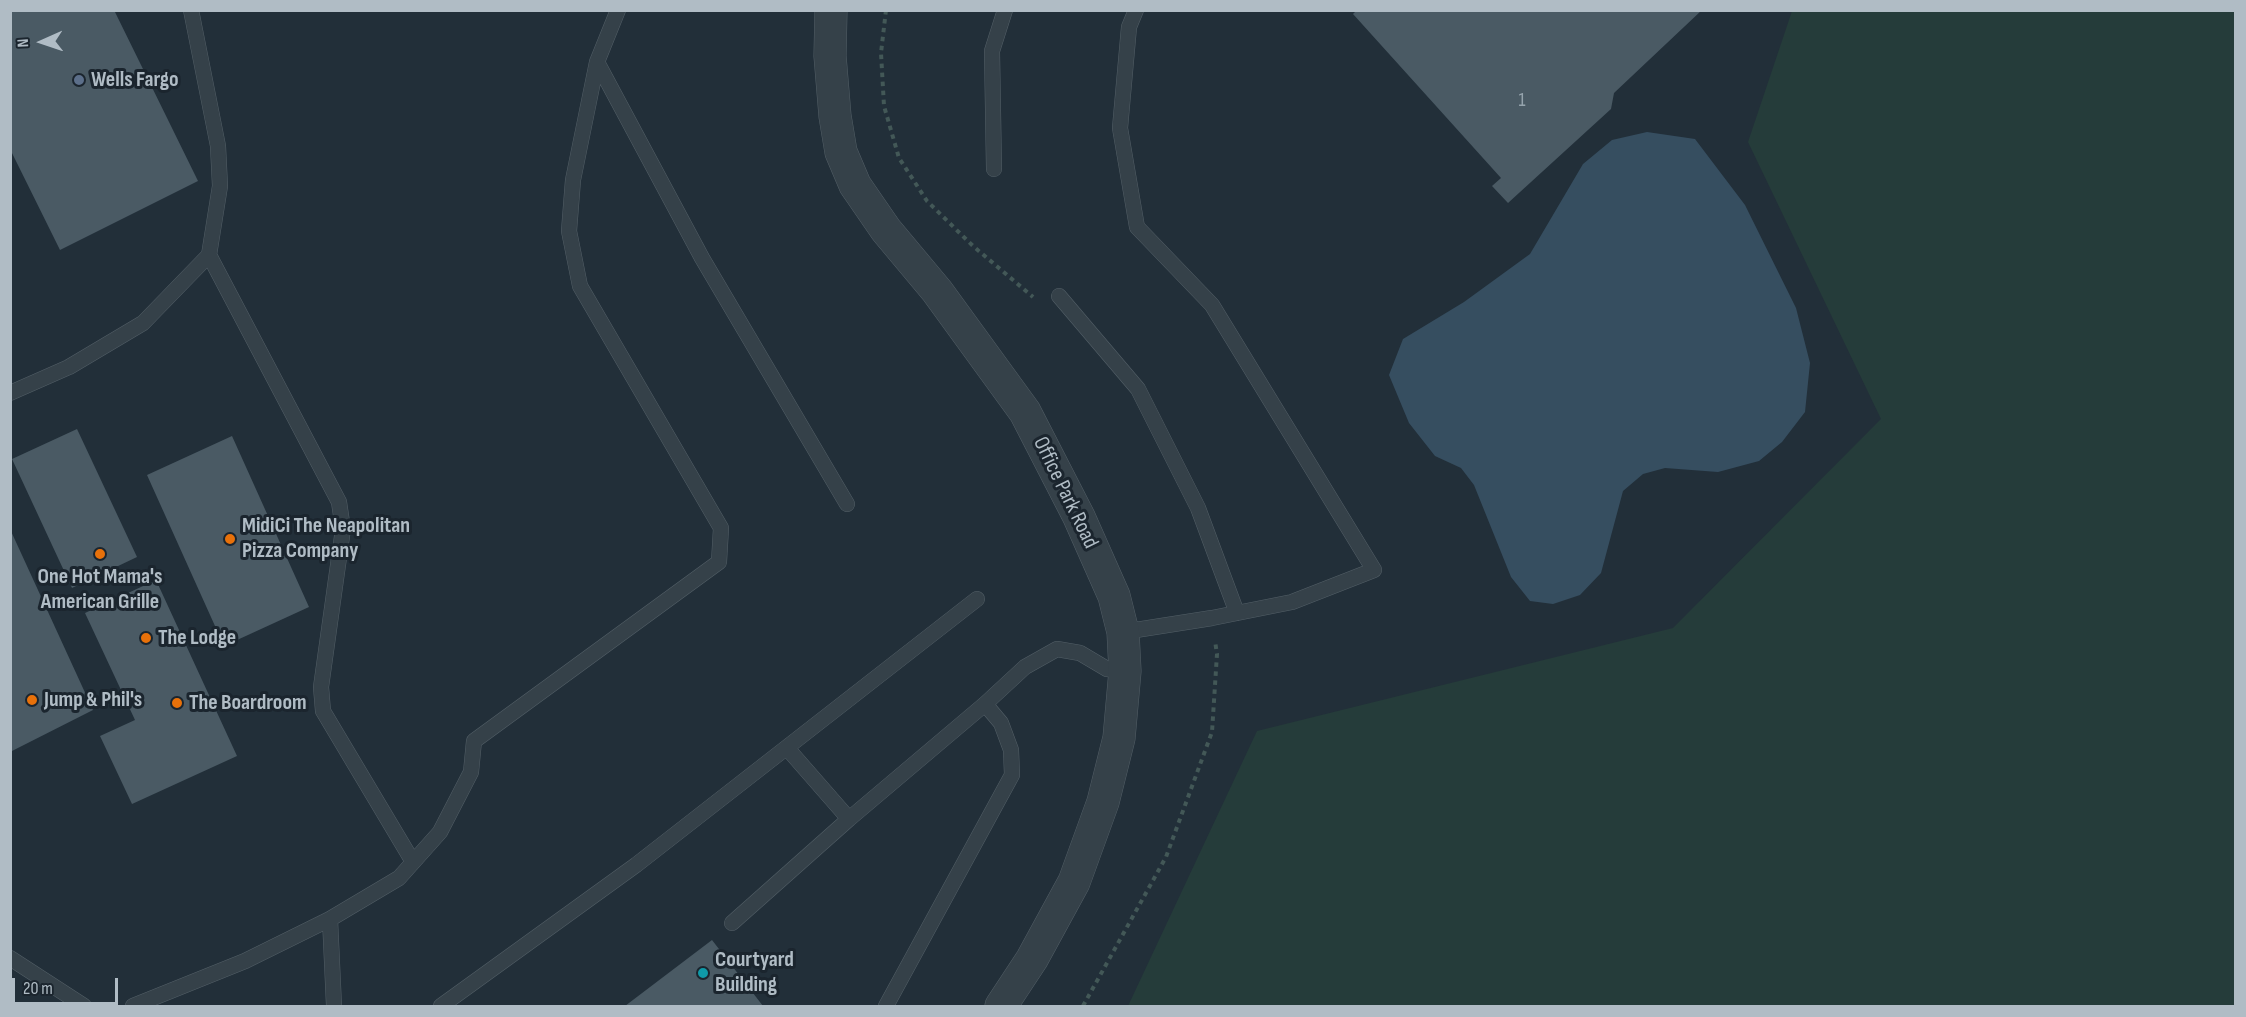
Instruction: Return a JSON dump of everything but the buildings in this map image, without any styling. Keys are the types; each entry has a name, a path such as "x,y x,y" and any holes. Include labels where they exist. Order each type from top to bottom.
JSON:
{"street":[{"name":"Office Park Road","path":"831,10 830,56 836,116 842,152 855,185 885,230 937,291 1025,412 1079,517 1114,596 1123,632 1125,670 1119,738 1103,802 1074,882 1032,959 1001,1006"}],"lane":[{"path":"10,393 69,367 143,323 208,255 220,186 218,146 191,10"},
{"path":"133,1006 245,962 330,919 399,878 440,832 471,772 474,741 719,562 721,528 580,286 569,231 573,180 597,62 618,10"},
{"path":"994,169 992,51 1005,10"},
{"path":"1123,632 1292,602 1374,570 1212,305 1137,227 1120,128 1129,27 1136,10"},
{"path":"597,62 702,258 847,504"},
{"path":"208,255 339,502 343,529 321,687 323,711 413,862"},
{"path":"1059,296 1137,389 1198,508 1237,613"},
{"path":"441,1006 636,865 977,599"},
{"path":"732,923 1025,667 1057,649 1080,653 1107,669 1125,670"},
{"path":"886,1006 1012,775 1011,750 1001,723 985,704"},
{"path":"787,748 849,819"},
{"path":"330,919 334,1006"},
{"path":"10,958 84,1006"}],"green space":[{"path":"1792,11 2235,11 2235,1006 1128,1006 1257,731 1673,628 1881,419 1748,142"}],"water":[{"path":"1647,132 1695,139 1745,205 1796,308 1810,363 1805,412 1782,442 1759,461 1718,472 1665,468 1643,474 1623,491 1601,573 1580,595 1553,604 1530,601 1511,577 1474,485 1461,468 1435,456 1409,423 1389,375 1403,339 1464,302 1530,254 1583,164 1612,140"}],"place":[{"name":"Wells Fargo","path":"79,80"},
{"name":"MidiCi The Neapolitan Pizza Company","path":"230,539"},
{"name":"One Hot Mama's American Grille","path":"100,554"},
{"name":"The Lodge","path":"146,638"},
{"name":"Jump & Phil's","path":"32,700"},
{"name":"The Boardroom","path":"177,703"},
{"name":"Courtyard Building","path":"703,973"}]}
